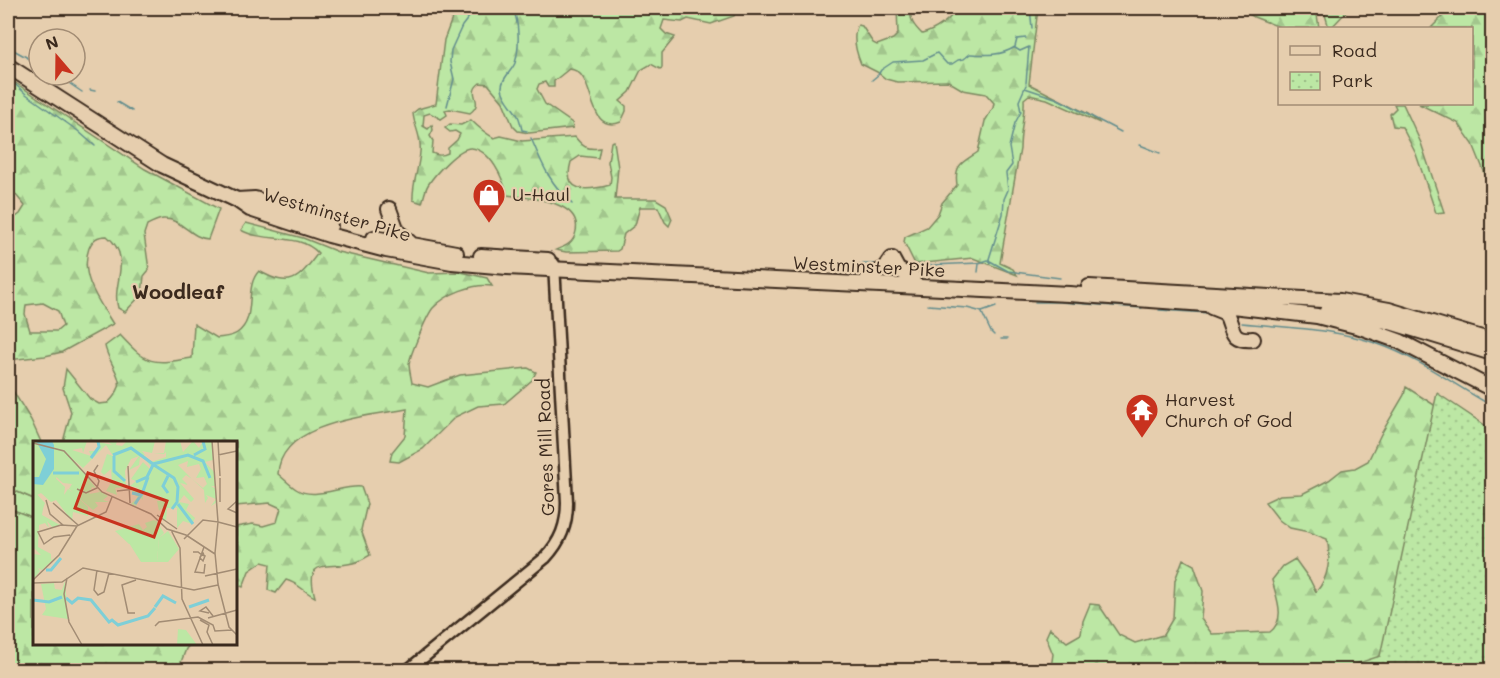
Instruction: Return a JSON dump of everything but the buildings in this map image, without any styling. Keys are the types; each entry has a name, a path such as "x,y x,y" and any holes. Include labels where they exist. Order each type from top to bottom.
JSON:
{"highway":[{"name":"Westminster Pike","path":"8,66 162,165 237,200 250,209 329,235 386,250 480,265 555,265 868,276 883,270 892,259 898,270 913,277 1340,301 1389,310 1492,341"},
{"name":"Westminster Pike","path":"237,200 255,199 331,226 412,245 555,265 1047,293 1232,306 1317,316 1378,333 1419,350 1492,389"},
{"path":"389,209 397,231 412,245"},
{"path":"1200,304 1226,313 1234,334 1241,339 1252,339"},
{"path":"1232,306 1328,311 1365,316 1492,353"}],"street":[{"name":"Gores Mill Road","path":"408,670 545,558 561,538 567,516 567,502 555,265"}],"green space":[{"path":"456,8 737,8 734,16 711,24 688,19 682,22 664,20 661,29 666,34 675,37 662,53 662,68 651,64 641,70 630,92 620,101 626,106 621,122 609,124 601,120 584,80 578,72 569,69 554,81 554,87 548,87 545,82 539,84 537,89 545,104 572,123 573,128 529,133 518,131 513,126 503,102 488,84 480,83 474,91 476,105 470,113 450,109 445,110 447,115 441,119 430,113 424,115 423,126 428,129 432,125 433,130 430,136 433,141 432,153 438,155 448,153 448,148 460,134 455,131 450,132 445,128 450,124 461,125 471,120 494,138 501,136 522,141 575,137 586,147 600,148 598,158 580,156 571,162 570,180 578,188 585,189 610,185 608,162 611,142 614,141 618,168 615,199 656,199 666,205 672,219 669,226 658,207 640,207 635,225 624,234 620,249 617,251 566,252 556,250 569,243 575,235 576,221 571,213 551,202 507,195 499,173 490,159 471,148 460,152 441,169 428,185 422,203 413,200 420,146 413,113 418,109 436,104 444,40"},
{"path":"897,8 911,8 913,23 922,34 942,24 958,8 1038,8 1029,84 1088,114 1100,123 1047,99 1029,95 1024,99 1020,149 1000,263 1013,269 1017,275 973,258 915,264 904,242 905,237 927,227 957,185 958,168 978,152 985,121 994,103 986,94 963,90 948,81 897,82 886,79 861,64 855,44 858,25 862,26 873,43 877,45 893,39 898,34"},
{"path":"1240,8 1316,8 1319,27 1279,27 1254,17"},
{"path":"1323,8 1345,8 1347,11 1332,27 1329,27"},
{"path":"1442,8 1492,8 1492,191 1473,144 1458,123 1421,105 1473,105 1473,27 1432,27 1442,17"},
{"path":"8,78 145,169 219,209 208,239 196,235 171,220 160,219 147,225 144,234 149,270 144,276 142,294 125,312 118,308 119,253 107,236 96,239 89,248 87,258 89,278 92,288 113,324 62,352 8,360 8,218 13,219 25,206 11,189 8,180","holes":["43,303 58,311 63,326 57,331 30,331 25,314 26,305"]},
{"path":"1394,105 1403,105 1421,143 1444,212 1436,213 1416,154 1402,127 1393,126 1390,114 1396,108"},
{"path":"246,223 303,238 338,252 429,273 461,272 487,278 492,286 477,286 460,291 445,298 430,312 410,359 412,383 428,387 460,375 528,368 536,372 532,380 504,404 478,406 455,417 423,449 399,462 390,461 392,452 405,436 407,409 329,425 310,432 294,443 283,457 278,474 289,484 303,492 311,493 361,487 367,504 361,530 370,555 355,562 320,567 315,570 312,584 315,597 286,580 276,593 268,590 270,564 262,562 249,571 243,587 237,584 237,527 253,524 263,526 277,522 281,508 270,503 237,506 237,441 63,441 71,412 63,388 66,369 90,399 99,404 108,403 117,391 119,383 105,346 120,335 137,352 151,360 167,362 192,358 194,324 217,338 235,334 247,320 252,285 259,271 279,280 293,279 305,270 318,253 301,242 250,234 241,230"},
{"path":"8,383 31,420 41,441 33,441 33,499 8,488"},
{"path":"1406,387 1453,417 1445,670 1041,670 1051,668 1053,654 1046,637 1050,628 1067,642 1081,634 1083,621 1090,604 1099,605 1119,635 1135,643 1163,635 1173,618 1175,580 1183,559 1194,565 1203,591 1201,619 1212,634 1270,632 1278,621 1279,614 1278,600 1272,580 1283,566 1295,559 1316,592 1326,574 1329,553 1327,539 1290,528 1279,520 1265,502 1280,495 1302,494 1329,480 1342,470 1355,468 1368,461 1404,395"},
{"path":"1437,393 1492,430 1492,670 1338,670 1380,656"},
{"path":"8,488 33,499 33,518 8,508"},
{"path":"8,508 33,518 33,645 189,645 178,670 8,670"}],"waterway":[{"path":"447,106 454,79 450,62 451,50 462,26 476,8"},
{"path":"513,8 518,28 518,50 515,63 503,81 502,88 506,99 518,116 522,130 527,131"},
{"path":"1030,8 1032,28"},
{"path":"872,80 893,62 923,60 937,53 947,64 952,64 970,54 988,55 1004,52 1015,47 1017,39 1026,38"},
{"path":"8,47 27,57"},
{"path":"1015,48 1020,51 1029,47 1026,83"},
{"path":"8,78 95,146"},
{"path":"990,263 989,259 1008,190 1006,173 1012,165 1009,147 1015,123 1021,112 1019,101 1026,85"},
{"path":"75,87 82,92"},
{"path":"1025,88 1058,99 1121,132"},
{"path":"90,90 95,91"},
{"path":"117,102 132,111"},
{"path":"531,138 552,181 572,204"},
{"path":"1140,145 1160,153"},
{"path":"907,266 979,263 988,260"},
{"path":"990,261 1008,271 1060,278"},
{"path":"841,264 878,264"},
{"path":"978,272 979,264"},
{"path":"1035,302 1142,308"},
{"path":"928,305 967,308 982,312 996,307"},
{"path":"1159,310 1209,313"},
{"path":"982,313 994,335"},
{"path":"1242,323 1327,332 1378,344 1420,363 1487,403"},
{"path":"1001,339 1007,339"}],"place":[{"name":"U-Haul","path":"489,224"},
{"name":"Harvest Church of God","path":"1142,439"}],"district":[{"name":"Woodleaf","path":"178,292"}]}
